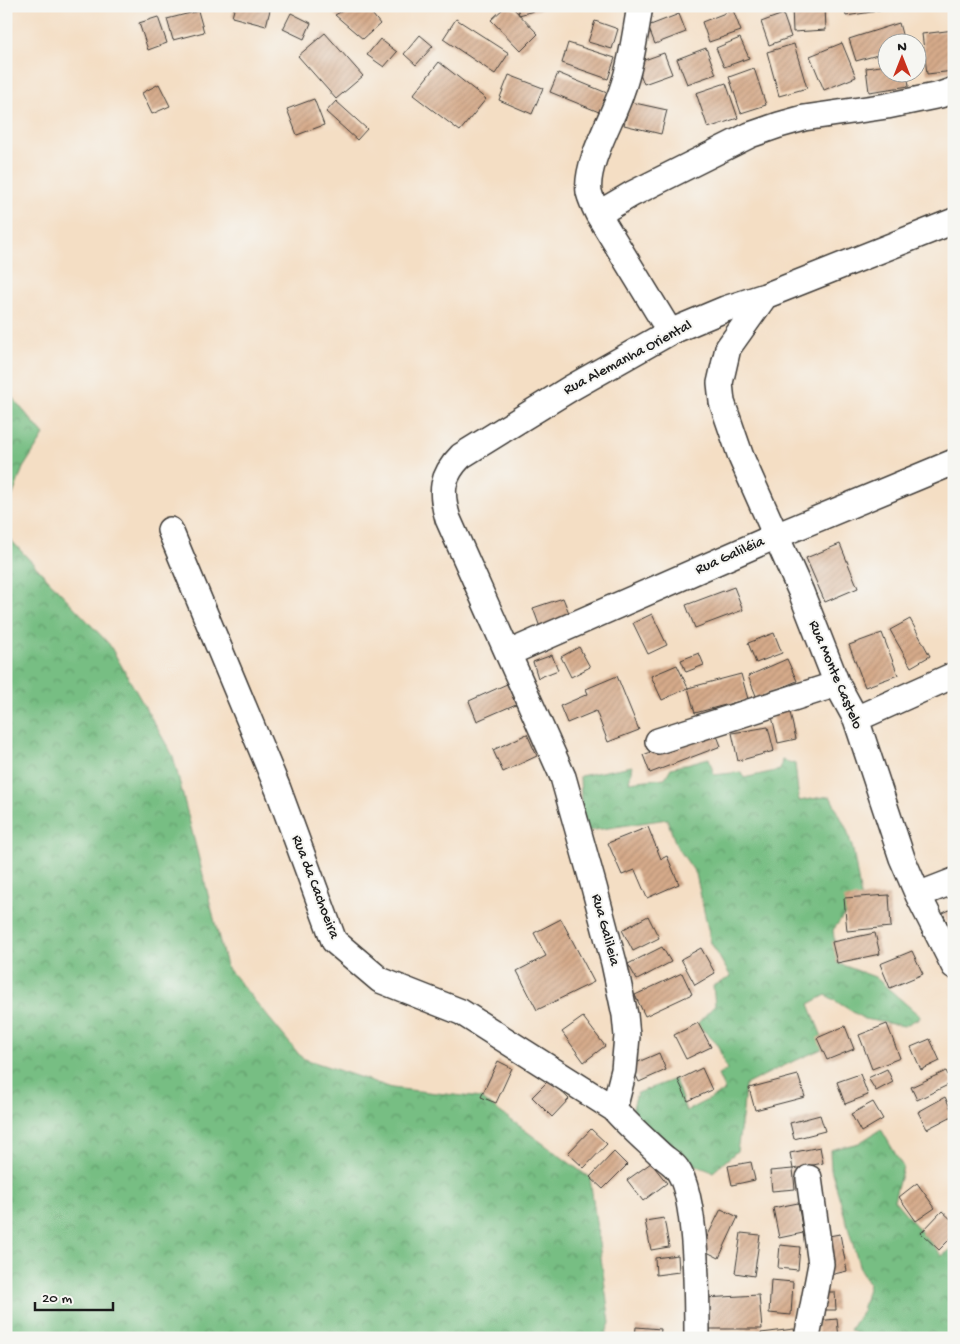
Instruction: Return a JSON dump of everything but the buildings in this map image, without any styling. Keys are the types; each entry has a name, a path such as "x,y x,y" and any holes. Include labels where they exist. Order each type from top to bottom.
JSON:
{"street":[{"path":"640,6 622,92 596,156 590,176 589,190 598,214 670,332"},
{"path":"598,214 632,194 750,135 779,124 804,118 887,106 940,95 954,90"},
{"name":"Rua Alemanha Oriental","path":"448,519 444,505 443,489 451,466 461,456 571,388 670,332 954,221"},
{"name":"Rua Monte Castelo","path":"765,296 728,348 720,383 722,402 741,457 801,592 838,684 856,719 902,858 918,895 954,966"},
{"name":"Rua Galiléia","path":"509,653 776,536 954,462"},
{"name":"Rua Galileia","path":"448,519 563,777 614,963 625,1015 627,1052 614,1109"},
{"name":"Rua da Cachoeira","path":"170,530 278,789 334,941 380,980 461,1012 614,1109"},
{"path":"856,719 954,675"},
{"path":"658,741 838,684"},
{"path":"918,895 954,881"},
{"path":"614,1109 629,1126 677,1169 683,1182 690,1209 697,1283 697,1338"},
{"path":"807,1338 821,1264 810,1178"}],"green space":[{"path":"6,390 44,435 23,468 6,513"},
{"path":"6,535 109,644 173,756 226,966 302,1058 392,1088 481,1098 590,1178 610,1323 604,1338 6,1338"},
{"path":"709,758 714,775 741,772 744,778 780,770 782,760 795,764 799,801 830,796 847,830 853,850 861,897 833,930 837,963 875,977 921,1017 904,1026 864,1019 826,995 809,1004 826,1047 745,1085 737,1151 713,1172 682,1160 630,1118 637,1093 675,1079 686,1111 725,1091 718,1075 727,1070 717,1044 697,1024 715,1005 713,986 731,977 711,943 696,874 676,845 667,819 582,832 580,776 632,766 629,782 665,778 671,768"},
{"path":"881,1129 903,1167 894,1200 942,1256 954,1247 954,1338 863,1338 850,1330 862,1311 869,1284 861,1272 831,1169 830,1150 859,1143"}]}
